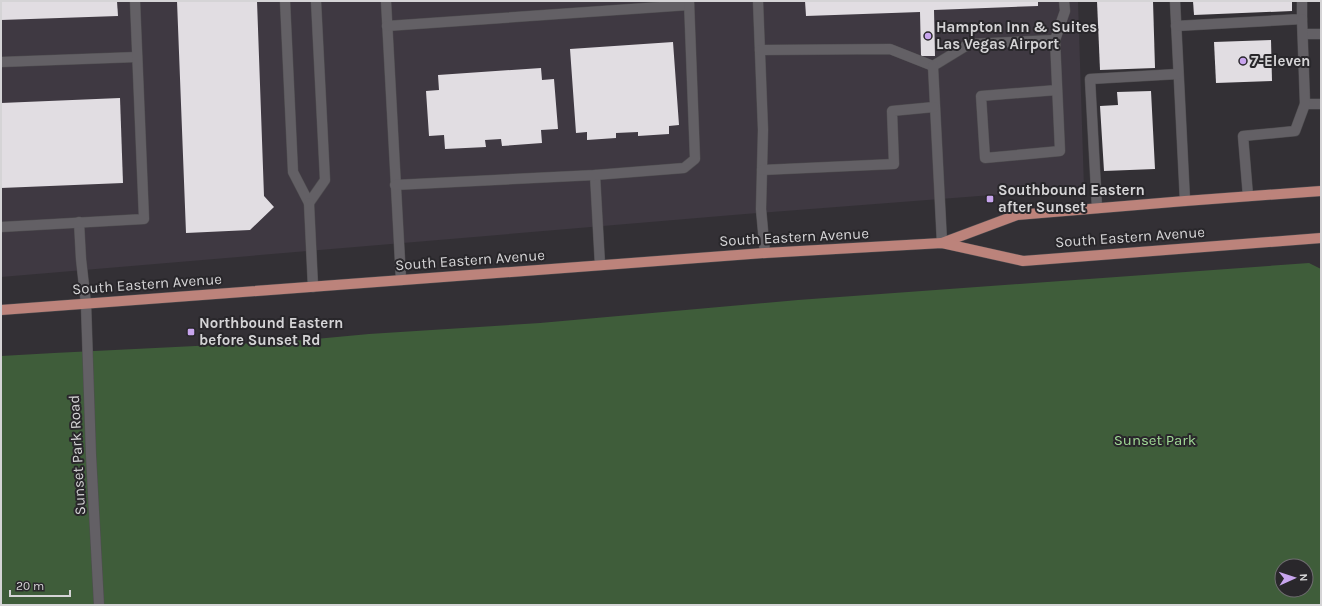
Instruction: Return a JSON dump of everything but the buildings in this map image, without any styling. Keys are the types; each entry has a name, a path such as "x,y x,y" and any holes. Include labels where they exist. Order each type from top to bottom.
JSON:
{"main road":[{"name":"South Eastern Avenue","path":"942,243 1017,215 1321,191"},
{"name":"South Eastern Avenue","path":"1,310 765,253 942,243 1023,260 1321,238"}],"street":[{"path":"1,227 144,218 135,1"},
{"path":"285,1 293,172 309,203 313,287"},
{"path":"309,203 325,180 316,1"},
{"path":"386,1 401,280"},
{"path":"758,1 763,130 761,209 765,253"},
{"path":"1057,90 981,96 985,158 1060,151 1055,40 1064,11 1064,1"},
{"path":"1175,1 1185,201"},
{"path":"1248,196 1243,136 1295,131 1305,104 1302,1"},
{"path":"387,26 689,3 695,159 684,168 595,175 395,185"},
{"path":"1176,26 1302,19"},
{"path":"1303,34 1321,34"},
{"path":"933,66 969,44 1055,40"},
{"path":"760,50 890,49 933,66"},
{"path":"1,62 137,57"},
{"path":"933,66 942,243"},
{"path":"1097,208 1090,79 1178,74"},
{"path":"1305,104 1321,104"},
{"path":"762,170 894,164 892,111 934,107"},
{"path":"595,175 600,265"},
{"name":"Sunset Park Road","path":"79,222 80,259 86,304 91,455 99,605"}],"shaded area":[{"path":"1,1 1078,1 1084,188 733,215 1,277"}],"green space":[{"name":"Sunset Park","path":"1309,263 1321,269 1321,605 1,605 1,356 294,341 369,334 540,323 798,300"}],"place":[{"name":"Hampton Inn & Suites Las Vegas Airport","path":"928,36"},
{"name":"7-Eleven","path":"1243,61"},
{"name":"Southbound Eastern after Sunset","path":"990,199"},
{"name":"Northbound Eastern before Sunset Rd","path":"191,332"}]}
